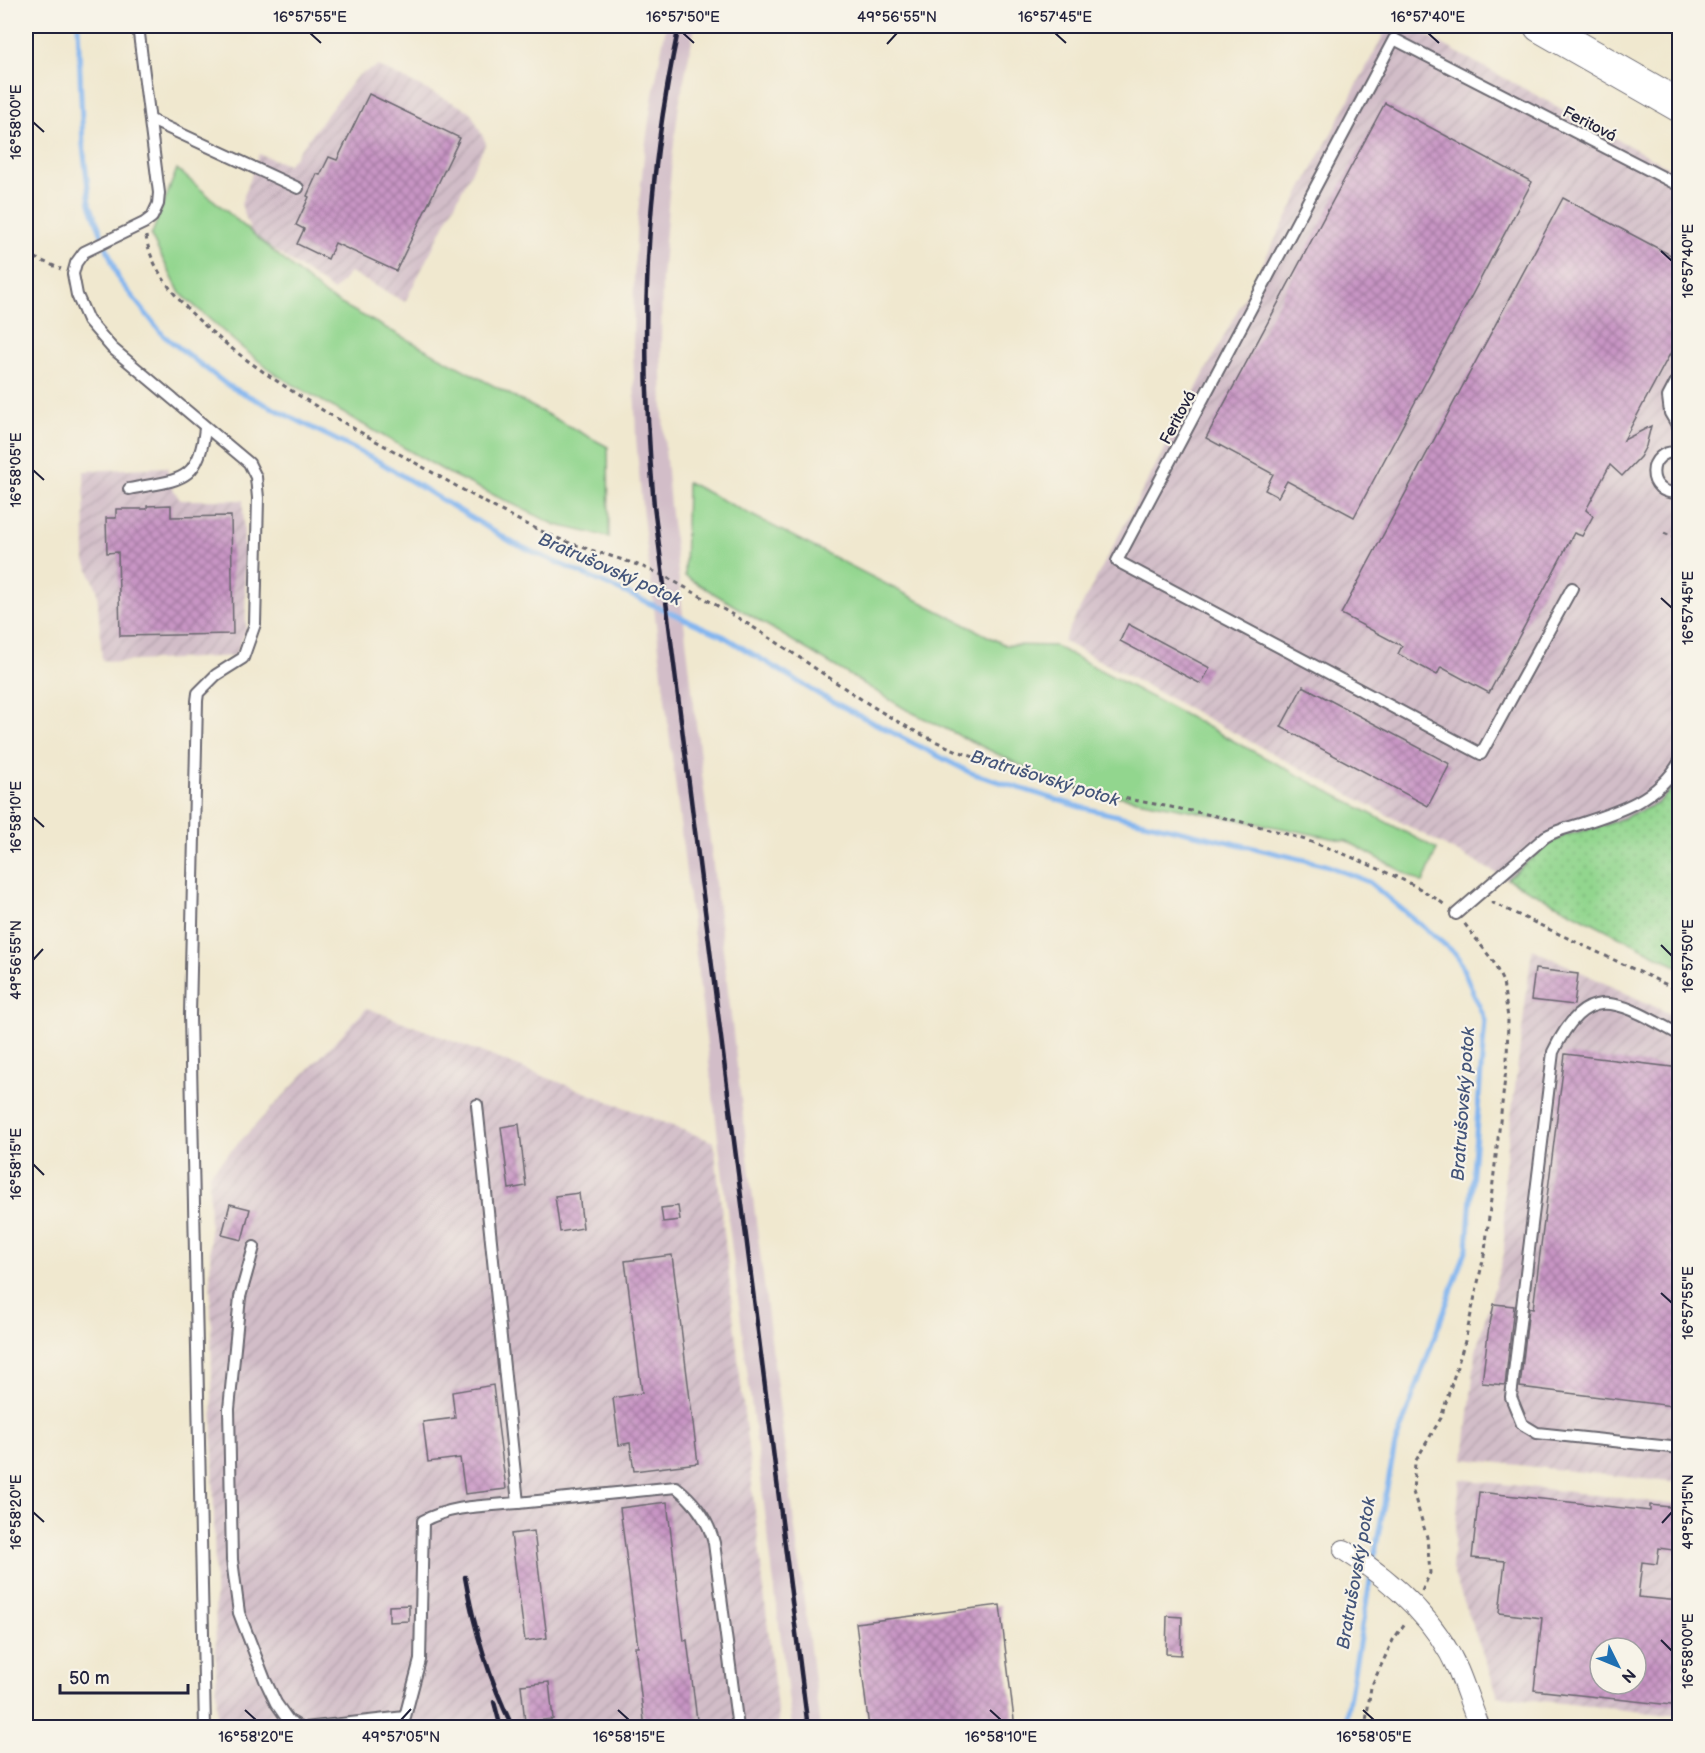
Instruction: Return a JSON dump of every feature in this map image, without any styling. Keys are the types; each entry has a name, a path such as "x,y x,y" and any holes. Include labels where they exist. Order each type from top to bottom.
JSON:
{"main road":[{"path":"1540,26 1680,106"}],"street":[{"path":"1352,1555 1388,1579 1416,1606 1438,1634 1458,1670 1480,1728"}],"lane":[{"path":"138,26 152,120 158,204 152,217 144,223 95,244 84,252 76,263 73,274 77,295 88,320 112,348 249,463 256,477 258,498 255,624 243,658 216,675 198,693 196,702 190,1015 205,1728"},
{"name":"Feritová","path":"1572,588 1481,754 1117,561 1394,39 1680,186"},
{"path":"152,120 298,188"},
{"path":"1680,374 1668,397 1670,412 1680,430"},
{"path":"129,489 183,478 200,458 206,428"},
{"path":"1680,453 1667,453 1661,456 1656,461 1653,474 1659,487 1664,491 1680,492"},
{"path":"1456,914 1545,837 1557,830 1634,804 1651,795 1666,782 1680,761"},
{"path":"1680,1035 1630,1008 1601,1002 1585,1008 1572,1019 1563,1031 1553,1052 1511,1397 1522,1424 1538,1432 1680,1448"},
{"path":"477,1105 518,1503"},
{"path":"254,1247 240,1297 229,1409 232,1560 239,1613 265,1680 276,1703 288,1720 303,1728 403,1722 420,1660 423,1521 434,1515 456,1509 676,1486 688,1496 707,1521 714,1543 738,1728"}],"path":[{"path":"144,223 148,251 177,298 257,369 327,414 514,518 569,542 620,557 663,576 737,617 863,700 921,734 963,753 1061,784 1247,823 1335,849 1432,895 1456,914 1493,961 1503,982 1508,1018 1507,1061 1485,1251 1465,1341 1440,1418 1415,1462 1413,1492 1427,1537 1430,1573 1416,1606 1393,1640 1371,1687 1365,1728"},
{"path":"26,254 73,274"},
{"path":"1664,533 1680,540"},
{"path":"1479,896 1680,991"}],"shaded area":[{"path":"666,26 695,26 679,104 662,279 661,344 664,436 670,505 747,1150 820,1727 792,1727 642,508 636,438 633,344 634,278 644,156"},
{"path":"1388,26 1409,26 1679,173 1680,776 1675,785 1657,804 1606,825 1566,835 1549,844 1507,879 1063,641"},
{"path":"378,66 470,111 486,143 405,302 350,272 334,291 252,235 241,204 259,154 288,165 357,76"},
{"path":"167,467 172,487 180,500 243,500 246,630 235,656 117,662 102,660 97,589 85,561 84,471"},
{"path":"1532,949 1679,1018 1679,1483 1464,1459 1476,1350 1504,1254 1504,1175"},
{"path":"367,1008 714,1142 779,1727 217,1727 209,1174"},
{"path":"1460,1479 1679,1505 1679,1716 1498,1696 1452,1569"}],"green space":[{"path":"177,169 326,296 608,447 609,537 556,525 450,474 278,376 241,347 180,293 151,236"},
{"path":"687,482 1005,645 1055,646 1437,849 1423,883 1347,841 1061,785 907,710 685,576"},
{"path":"1679,776 1679,967 1507,879 1549,844 1566,835 1606,825 1657,804 1675,785"}],"building":[{"path":"369,94 460,138 396,271 335,243 328,259 297,244 304,229 296,225 317,174 320,175 329,157 337,160"},
{"path":"1385,103 1532,182 1354,517 1287,481 1278,497 1265,490 1273,474 1206,438"},
{"path":"1563,198 1680,260 1680,335 1624,440 1651,426 1646,446 1640,457 1622,476 1610,465 1586,510 1593,516 1582,536 1574,533 1489,693 1441,667 1437,675 1398,654 1402,646 1341,614"},
{"path":"171,505 171,517 231,516 233,634 120,636 118,552 107,553 106,518 116,518 116,509 147,509 147,506"},
{"path":"1128,624 1210,668 1201,684 1120,641"},
{"path":"1303,686 1450,764 1428,806 1281,727"},
{"path":"1535,969 1578,974 1574,1005 1531,1000"},
{"path":"1565,1054 1680,1068 1680,1407 1520,1387 1529,1308 1533,1309"},
{"path":"519,1124 526,1186 509,1189 501,1127"},
{"path":"579,1193 583,1228 560,1232 555,1196"},
{"path":"230,1204 250,1209 242,1240 222,1235"},
{"path":"678,1206 680,1220 663,1222 661,1208"},
{"path":"672,1255 698,1463 634,1471 630,1443 619,1445 613,1398 642,1393 625,1261"},
{"path":"1494,1304 1514,1306 1505,1385 1482,1383"},
{"path":"493,1385 506,1489 465,1494 460,1458 428,1462 423,1422 455,1418 452,1392"},
{"path":"1479,1492 1650,1511 1650,1505 1680,1508 1680,1551 1659,1548 1657,1564 1642,1562 1638,1597 1680,1601 1680,1706 1589,1696 1648,1696 1648,1636 1588,1636 1588,1696 1534,1690 1542,1618 1499,1613 1505,1561 1472,1558"},
{"path":"667,1502 684,1641 687,1640 698,1728 645,1728 635,1647 638,1647 620,1508"},
{"path":"534,1531 547,1638 525,1641 511,1534"},
{"path":"409,1605 409,1621 389,1622 389,1606"},
{"path":"1000,1605 1015,1728 869,1728 856,1623"},
{"path":"1167,1616 1182,1617 1181,1655 1166,1654"},
{"path":"549,1682 553,1719 525,1722 521,1685"}],"waterway":[{"name":"Bratrušovský potok","path":"78,26 83,146 90,204 119,280 164,336 227,385 378,461 513,543 723,636 820,695 971,773 1080,807 1326,865 1369,882 1457,955 1485,1020 1467,1248 1395,1445 1373,1563"},
{"name":"Bratrušovský potok","path":"1344,1728 1371,1576"}],"railway":[{"path":"679,26 658,146 652,206 646,324 649,444 654,506 808,1728"},
{"path":"465,1577 483,1654 513,1728"},
{"path":"494,1702 501,1728"}]}
